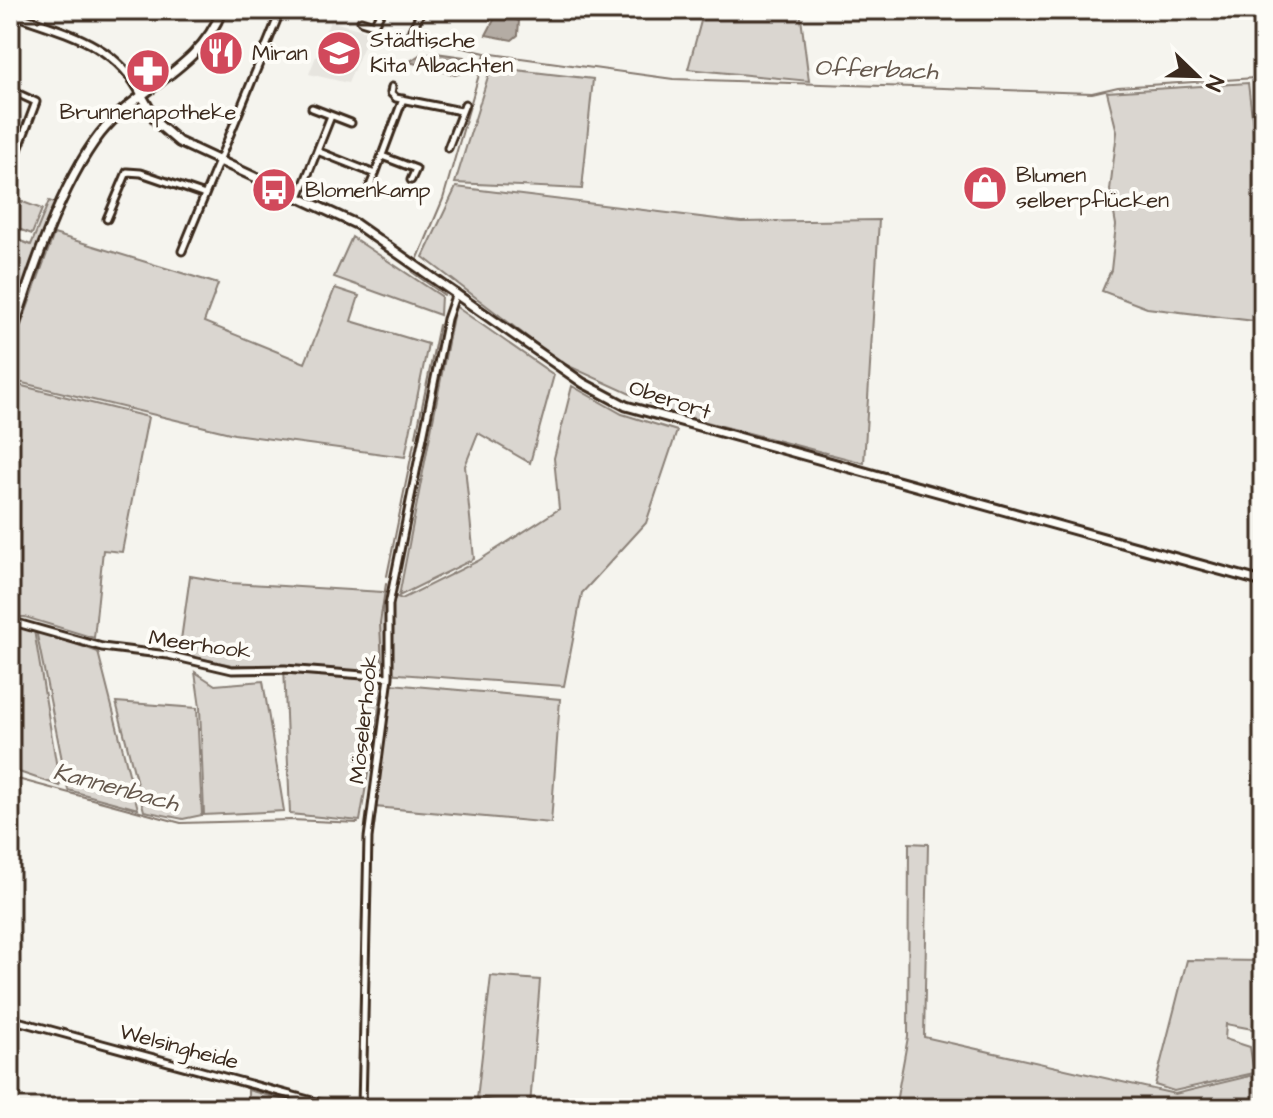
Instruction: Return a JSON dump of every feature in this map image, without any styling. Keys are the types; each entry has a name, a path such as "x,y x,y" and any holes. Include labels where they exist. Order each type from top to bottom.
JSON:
{"main road":[{"path":"10,340 77,168 110,123 197,53 222,10"},
{"name":"Oberort","path":"142,96 149,112 169,135 366,230 583,383 646,414 1263,582"}],"street":[{"path":"182,251 281,10"},
{"path":"361,21 374,25 382,10"},
{"path":"412,30 422,10"},
{"path":"12,14 97,45 125,69 142,96"},
{"path":"392,87 393,95 403,99 461,111"},
{"path":"10,90 36,102 10,171"},
{"path":"370,186 403,99"},
{"path":"448,148 465,104"},
{"path":"312,108 351,123"},
{"path":"299,197 331,116"},
{"path":"317,151 375,174"},
{"path":"382,156 416,169 411,180"},
{"path":"107,219 127,172 141,173 205,195"},
{"name":"Möselerhook","path":"362,1108 370,803 389,677 389,605 447,319 456,293"},
{"name":"Meerhook","path":"10,621 102,647 168,655 232,670 285,669 389,677"},
{"name":"Welsingheide","path":"10,1019 338,1108"}],"shaded area":[{"path":"704,10 800,10 809,81 688,69"},
{"path":"501,13 519,21 518,35 512,40 486,35"},
{"name":"Städtische Kita Albachten","path":"330,21 370,32 348,83 309,74"},
{"path":"421,54 464,57 467,62 465,72 455,75 409,62"},
{"path":"491,67 593,79 582,189 455,183"},
{"path":"1248,83 1263,209 1263,322 1147,308 1102,291 1111,270 1116,225 1110,190 1117,132 1107,92"},
{"path":"456,187 741,222 879,220 864,463 672,413 560,362 423,257"},
{"path":"12,198 42,209 32,234 10,226"},
{"path":"49,201 55,203 10,320 10,237 31,245"},
{"path":"54,234 218,284 204,322 305,363 335,288 359,296 351,321 428,344 405,457 234,434 10,380 10,356"},
{"path":"352,237 441,296 440,315 334,277"},
{"path":"455,306 554,375 530,463 478,433 465,466 474,559 399,596"},
{"path":"10,383 148,417 122,552 103,550 94,638 25,617 10,617"},
{"path":"572,386 622,414 677,431 646,523 582,593 564,686 385,673 360,821 290,814 284,666 232,665 179,654 190,576 231,583 383,592 402,599 478,561 559,509 554,458"},
{"path":"10,627 34,630 60,786 10,769"},
{"path":"36,630 98,652 138,809 68,790"},
{"path":"195,672 215,685 263,681 284,811 204,815 200,707"},
{"path":"391,684 560,699 551,823 375,807"},
{"path":"116,702 197,708 202,815 183,819 144,811"},
{"path":"909,843 928,844 924,1037 1175,1094 1258,1074 1263,1080 1263,1108 895,1108 908,1037"},
{"path":"1187,960 1263,961 1263,1031 1226,1024 1225,1039 1250,1047 1254,1073 1174,1091 1155,1085"},
{"path":"491,976 540,980 530,1106 477,1099"},
{"path":"248,1090 288,1101 287,1108 257,1108 257,1098 248,1098"}],"waterway":[{"name":"Offerbach","path":"416,37 485,53 673,79 1092,93 1118,87 1255,78 1263,161"},
{"path":"418,258 443,199 485,54"},
{"path":"412,272 444,295"},
{"path":"416,436 439,325"},
{"path":"387,576 414,443"},
{"path":"382,667 380,623 386,584"},
{"name":"Kannenbach","path":"10,777 181,823 291,820 358,823"}],"place":[{"name":"Miran","path":"221,53"},
{"name":"Städtische Kita Albachten","path":"339,53"},
{"name":"Brunnenapotheke","path":"148,71"},
{"name":"Blumen selberpflücken","path":"985,188"},
{"name":"Blomenkamp","path":"274,190"}]}
